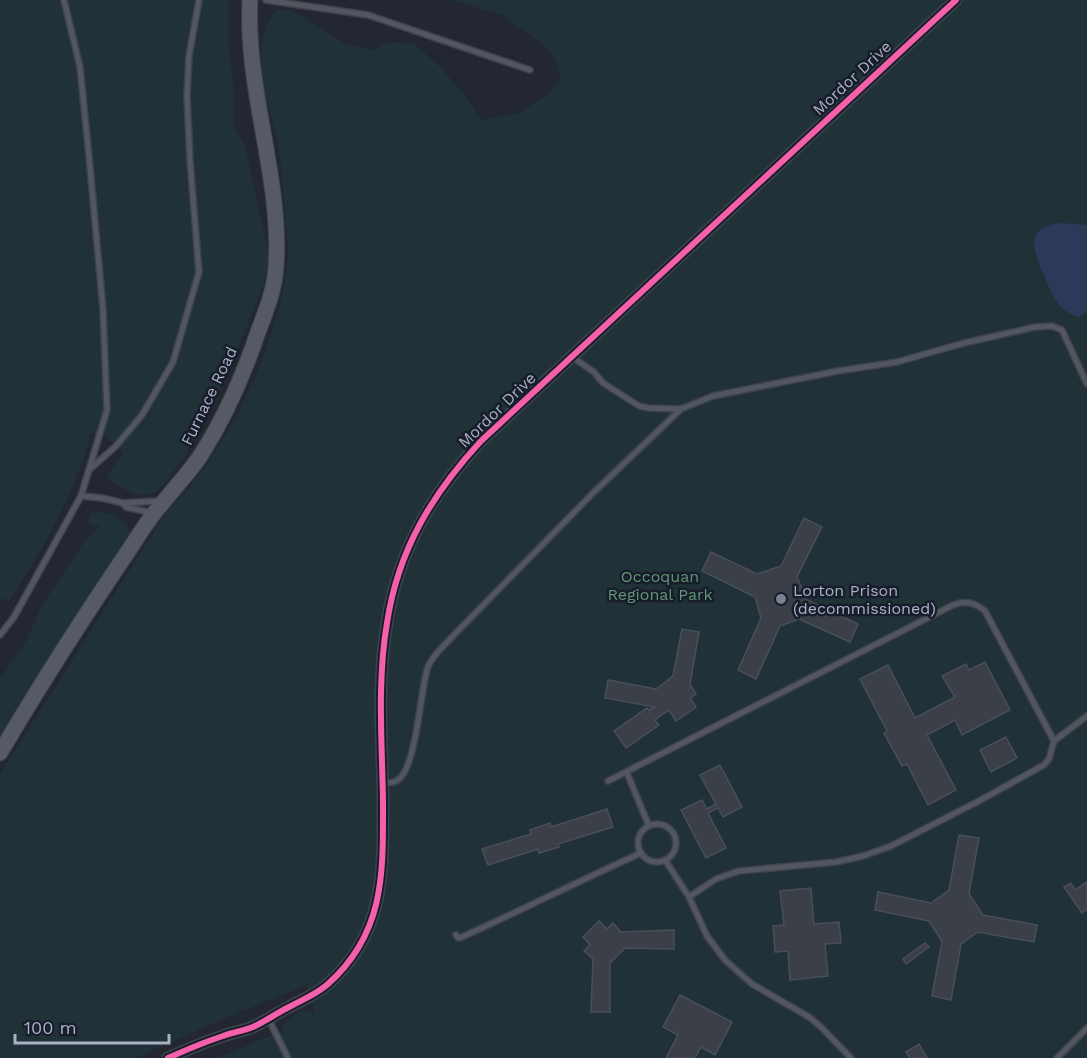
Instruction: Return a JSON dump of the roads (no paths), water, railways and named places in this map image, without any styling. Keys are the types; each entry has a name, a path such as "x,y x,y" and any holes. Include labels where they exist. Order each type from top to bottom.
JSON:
{"main road":[{"name":"Furnace Road","path":"0,753 84,617 154,513 200,457 218,426 255,343 274,281 278,236 252,61 250,0"}],"street":[{"name":"Mordor Drive","path":"168,1058 224,1035 253,1027 328,985 351,959 369,927 377,905 383,864 384,646 393,594 409,547 429,507 456,469 481,441 956,0"}],"lane":[{"path":"0,635 14,617 81,496 107,410 103,321 80,67 64,0"},
{"path":"88,470 116,446 142,415 173,362 198,272 187,96 189,56 199,0"},
{"path":"266,0 368,15 530,70"},
{"path":"383,783 398,781 404,773 416,732 427,670 433,658 593,493 681,409 714,396 838,371 897,362 963,343 1047,326 1062,330 1087,384"},
{"path":"572,357 594,372 603,383 639,406 681,409"},
{"path":"81,496 123,503 164,501"},
{"path":"123,503 126,507 154,513"},
{"path":"608,781 959,602 975,604 985,611 1054,741"},
{"path":"689,897 716,879 733,872 836,862 891,846 1037,770 1049,759 1054,741 1087,716"},
{"path":"627,773 649,826"},
{"path":"649,826 666,826 674,835 676,847 670,857 665,860 649,860 641,853 639,841 644,830 649,826"},
{"path":"456,935 458,938 462,937 496,922 641,853"},
{"path":"665,860 689,897 707,936 724,960 752,984 809,1017 851,1058"},
{"path":"268,1018 288,1058"},
{"path":"1057,1058 1087,1028"}],"water":[{"path":"1061,223 1087,225 1087,311 1079,317 1066,311 1056,301 1035,249 1036,234 1041,229"}],"place":[{"name":"Lorton Prison (decommissioned)","path":"781,599"}],"park label":[{"name":"Occoquan Regional Park","path":"660,585"}]}
